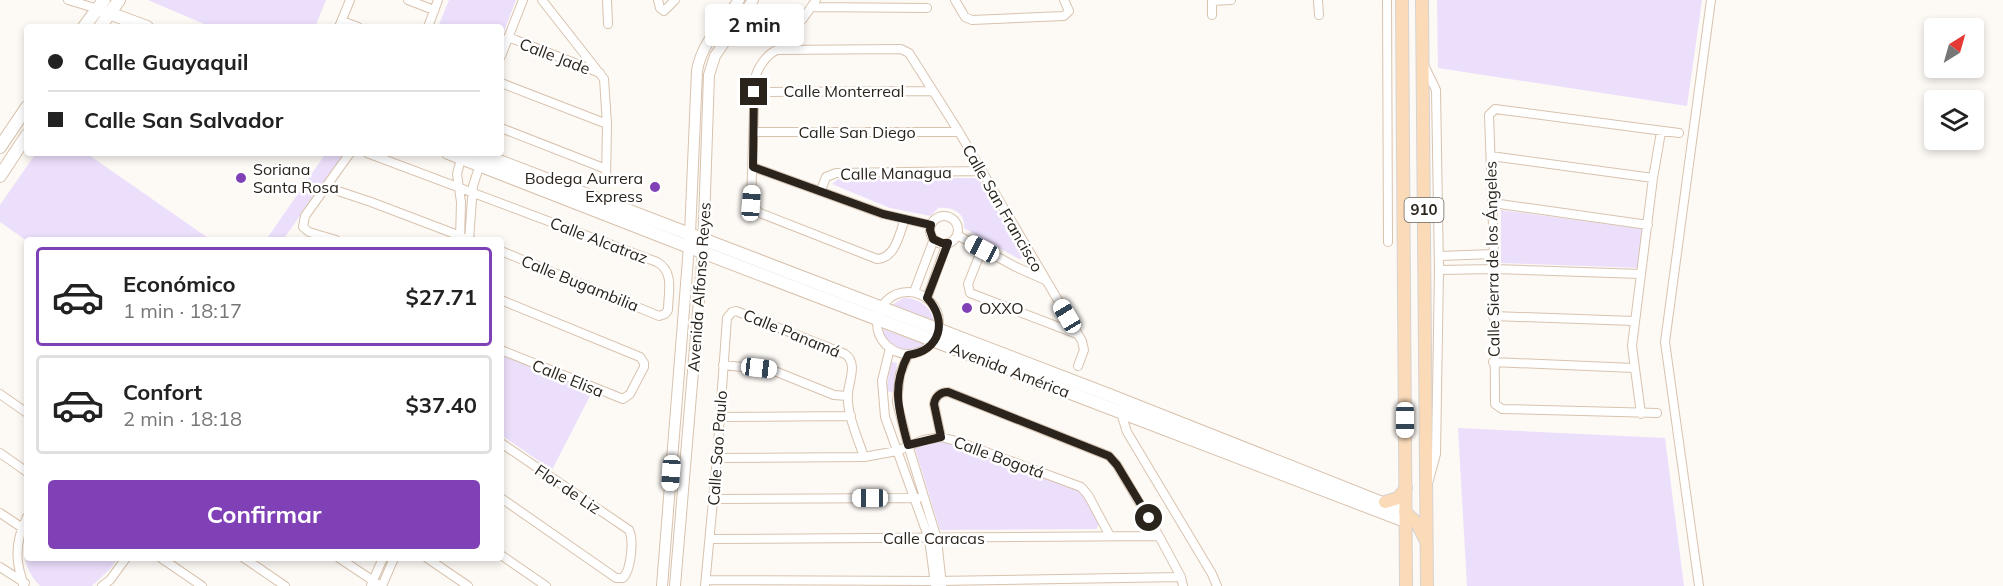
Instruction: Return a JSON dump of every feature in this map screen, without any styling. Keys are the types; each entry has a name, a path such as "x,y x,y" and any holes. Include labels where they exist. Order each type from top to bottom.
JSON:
{"main road":[{"path":"87,24 119,0"},
{"path":"1402,0 1406,586"},
{"name":"910","path":"1422,0 1427,586"},
{"path":"100,13 119,24"},
{"path":"100,13 137,24"},
{"path":"0,147 24,111"},
{"path":"0,176 24,140"},
{"name":"Avenida América","path":"462,156 480,158 689,241 703,252 879,313 1110,402 1385,502 1405,516"},
{"name":"Avenida América","path":"689,241 704,239 879,313"},
{"name":"Avenida América","path":"1110,402 1121,413 1405,516"},
{"path":"1385,502 1398,498 1406,488"},
{"path":"1405,516 1417,523 1427,543"}],"street":[{"path":"68,0 100,13"},
{"path":"341,24 350,0"},
{"path":"408,0 434,10"},
{"path":"429,24 438,0"},
{"path":"504,48 523,0"},
{"path":"542,0 601,74 605,85 606,182"},
{"path":"607,0 608,24"},
{"path":"658,0 660,8 664,11 675,0"},
{"name":"Avenida Alfonso Reyes","path":"662,586 689,241 697,71 701,55 739,0"},
{"name":"Avenida Alfonso Reyes","path":"675,586 704,239 709,75 715,56 753,0"},
{"path":"955,0 963,14 972,20 1064,16 1068,13 1066,4"},
{"path":"1212,15 1212,0 1231,0"},
{"path":"1318,0 1318,15"},
{"path":"1388,0 1388,242"},
{"path":"1699,586 1665,342 1711,0"},
{"path":"802,20 814,4 902,3 927,8"},
{"path":"725,19 735,26"},
{"name":"Calle Jade","path":"508,38 601,74"},
{"name":"Calle San Francisco","path":"754,92 755,75 771,53 777,50 901,49 909,53 959,132 1077,334 1084,350 1078,366"},
{"path":"1423,63 1436,90 1439,256 1436,454 1425,492"},
{"path":"504,84 607,124"},
{"name":"Calle Monterreal","path":"754,92 933,90"},
{"path":"754,92 751,203 756,211 877,259 884,258 893,250 905,219"},
{"name":"Calle Sierra de los Ángeles","path":"1641,414 1502,409 1493,401 1494,254 1489,114 1495,109 1662,132"},
{"path":"504,129 606,169"},
{"name":"Calle San Diego","path":"754,132 959,132"},
{"path":"1657,413 1641,414 1632,346 1653,178 1662,132 1679,133"},
{"path":"327,237 305,230 303,224 306,216 348,156"},
{"name":"Calle Alcatraz","path":"375,156 662,265 669,276 668,310 659,316"},
{"path":"462,156 457,173 466,237"},
{"path":"1491,156 1653,178"},
{"path":"466,237 474,179 480,158"},
{"path":"753,167 883,214 931,225"},
{"name":"Calle Managua","path":"821,190 826,177 836,173 982,171"},
{"path":"326,187 380,205 461,237"},
{"path":"1492,203 1648,225"},
{"path":"914,292 933,239 931,225 942,216 951,218 957,225 957,235 948,243 927,298"},
{"path":"957,235 1016,267 1046,280"},
{"path":"933,239 948,243"},
{"path":"982,249 968,285 970,293 1077,334"},
{"name":"Calle Bugambilia","path":"504,253 659,316"},
{"path":"1439,256 1494,254"},
{"path":"1439,270 1494,268 1641,274"},
{"path":"921,275 933,280"},
{"path":"914,292 927,298 935,307 939,318 937,335 923,351 908,355 890,348 880,335 879,313 895,295 914,292"},
{"name":"Calle Elisa","path":"504,301 640,357 644,367 630,394 623,399 504,351"},
{"name":"Calle Panamá","path":"732,312 736,311 845,354 850,358 852,365 847,396"},
{"name":"Calle Sao Paulo","path":"705,583 714,499 727,318 732,312"},
{"path":"1493,316 1634,321"},
{"path":"890,348 882,381 883,405 889,430 919,497 933,538 939,583"},
{"path":"908,355 900,374 897,402 919,497"},
{"path":"1493,362 1634,368"},
{"path":"723,365 772,370 834,395 847,396 864,457"},
{"path":"705,583 1182,582 1159,536 1117,465 1103,453 948,392 934,399 941,437"},
{"path":"0,394 24,411"},
{"path":"883,405 897,402"},
{"path":"1121,413 1127,432 1217,586"},
{"path":"720,417 851,416"},
{"name":"Calle Bogotá","path":"717,458 864,457 897,451 908,445 941,437 1081,487 1088,495 1110,536"},
{"name":"Flor de Liz","path":"504,445 626,528 632,537 626,576 616,578 504,500"},
{"path":"0,453 24,470"},
{"path":"714,499 919,497"},
{"path":"0,513 21,527"},
{"path":"24,522 21,527 17,558 25,585"},
{"name":"Calle Caracas","path":"710,539 1159,536"},
{"path":"504,557 546,586"},
{"path":"118,586 106,583 124,561"},
{"path":"165,561 202,586"},
{"path":"248,561 285,586"},
{"path":"343,561 377,585"},
{"path":"377,585 382,561"},
{"path":"377,585 392,561"},
{"path":"431,561 468,586"},
{"path":"0,567 25,585"}],"shaded area":[{"path":"148,0 326,0 316,24 204,24"},
{"path":"449,0 516,0 504,31 504,24 439,24"},
{"path":"1437,0 1702,0 1687,106 1438,68"},
{"path":"34,156 90,156 207,237 24,237 24,239 0,222 0,205"},
{"path":"324,156 342,156 285,237 268,237"},
{"path":"979,178 1024,258 1019,259 964,228 963,218 953,209 938,208 931,216 890,208 832,184 838,179"},
{"path":"1501,210 1643,229 1639,268 1501,263"},
{"path":"903,298 914,299 923,304 930,311 934,321 892,305"},
{"path":"882,329 925,344 912,351 899,350 889,343"},
{"path":"504,355 592,392 552,470 504,437"},
{"path":"891,362 897,363 894,393 886,391"},
{"path":"1458,428 1665,438 1684,586 1467,586"},
{"path":"935,440 953,442 1081,490 1101,522 1096,529 940,530 914,446"},
{"path":"26,561 116,561 92,586 40,586"}],"place":[{"name":"Soriana Santa Rosa","path":"241,178"},
{"name":"Bodega Aurrera Express","path":"655,187"},
{"name":"OXXO","path":"967,308"}],"route":[{"path":"754,92 753,167 883,214 931,225 933,239 948,243 927,298 935,307 939,318 937,336 923,351 908,355 900,374 897,402 908,445 941,437 934,399 948,392 1109,456 1117,465 1149,518"}]}
